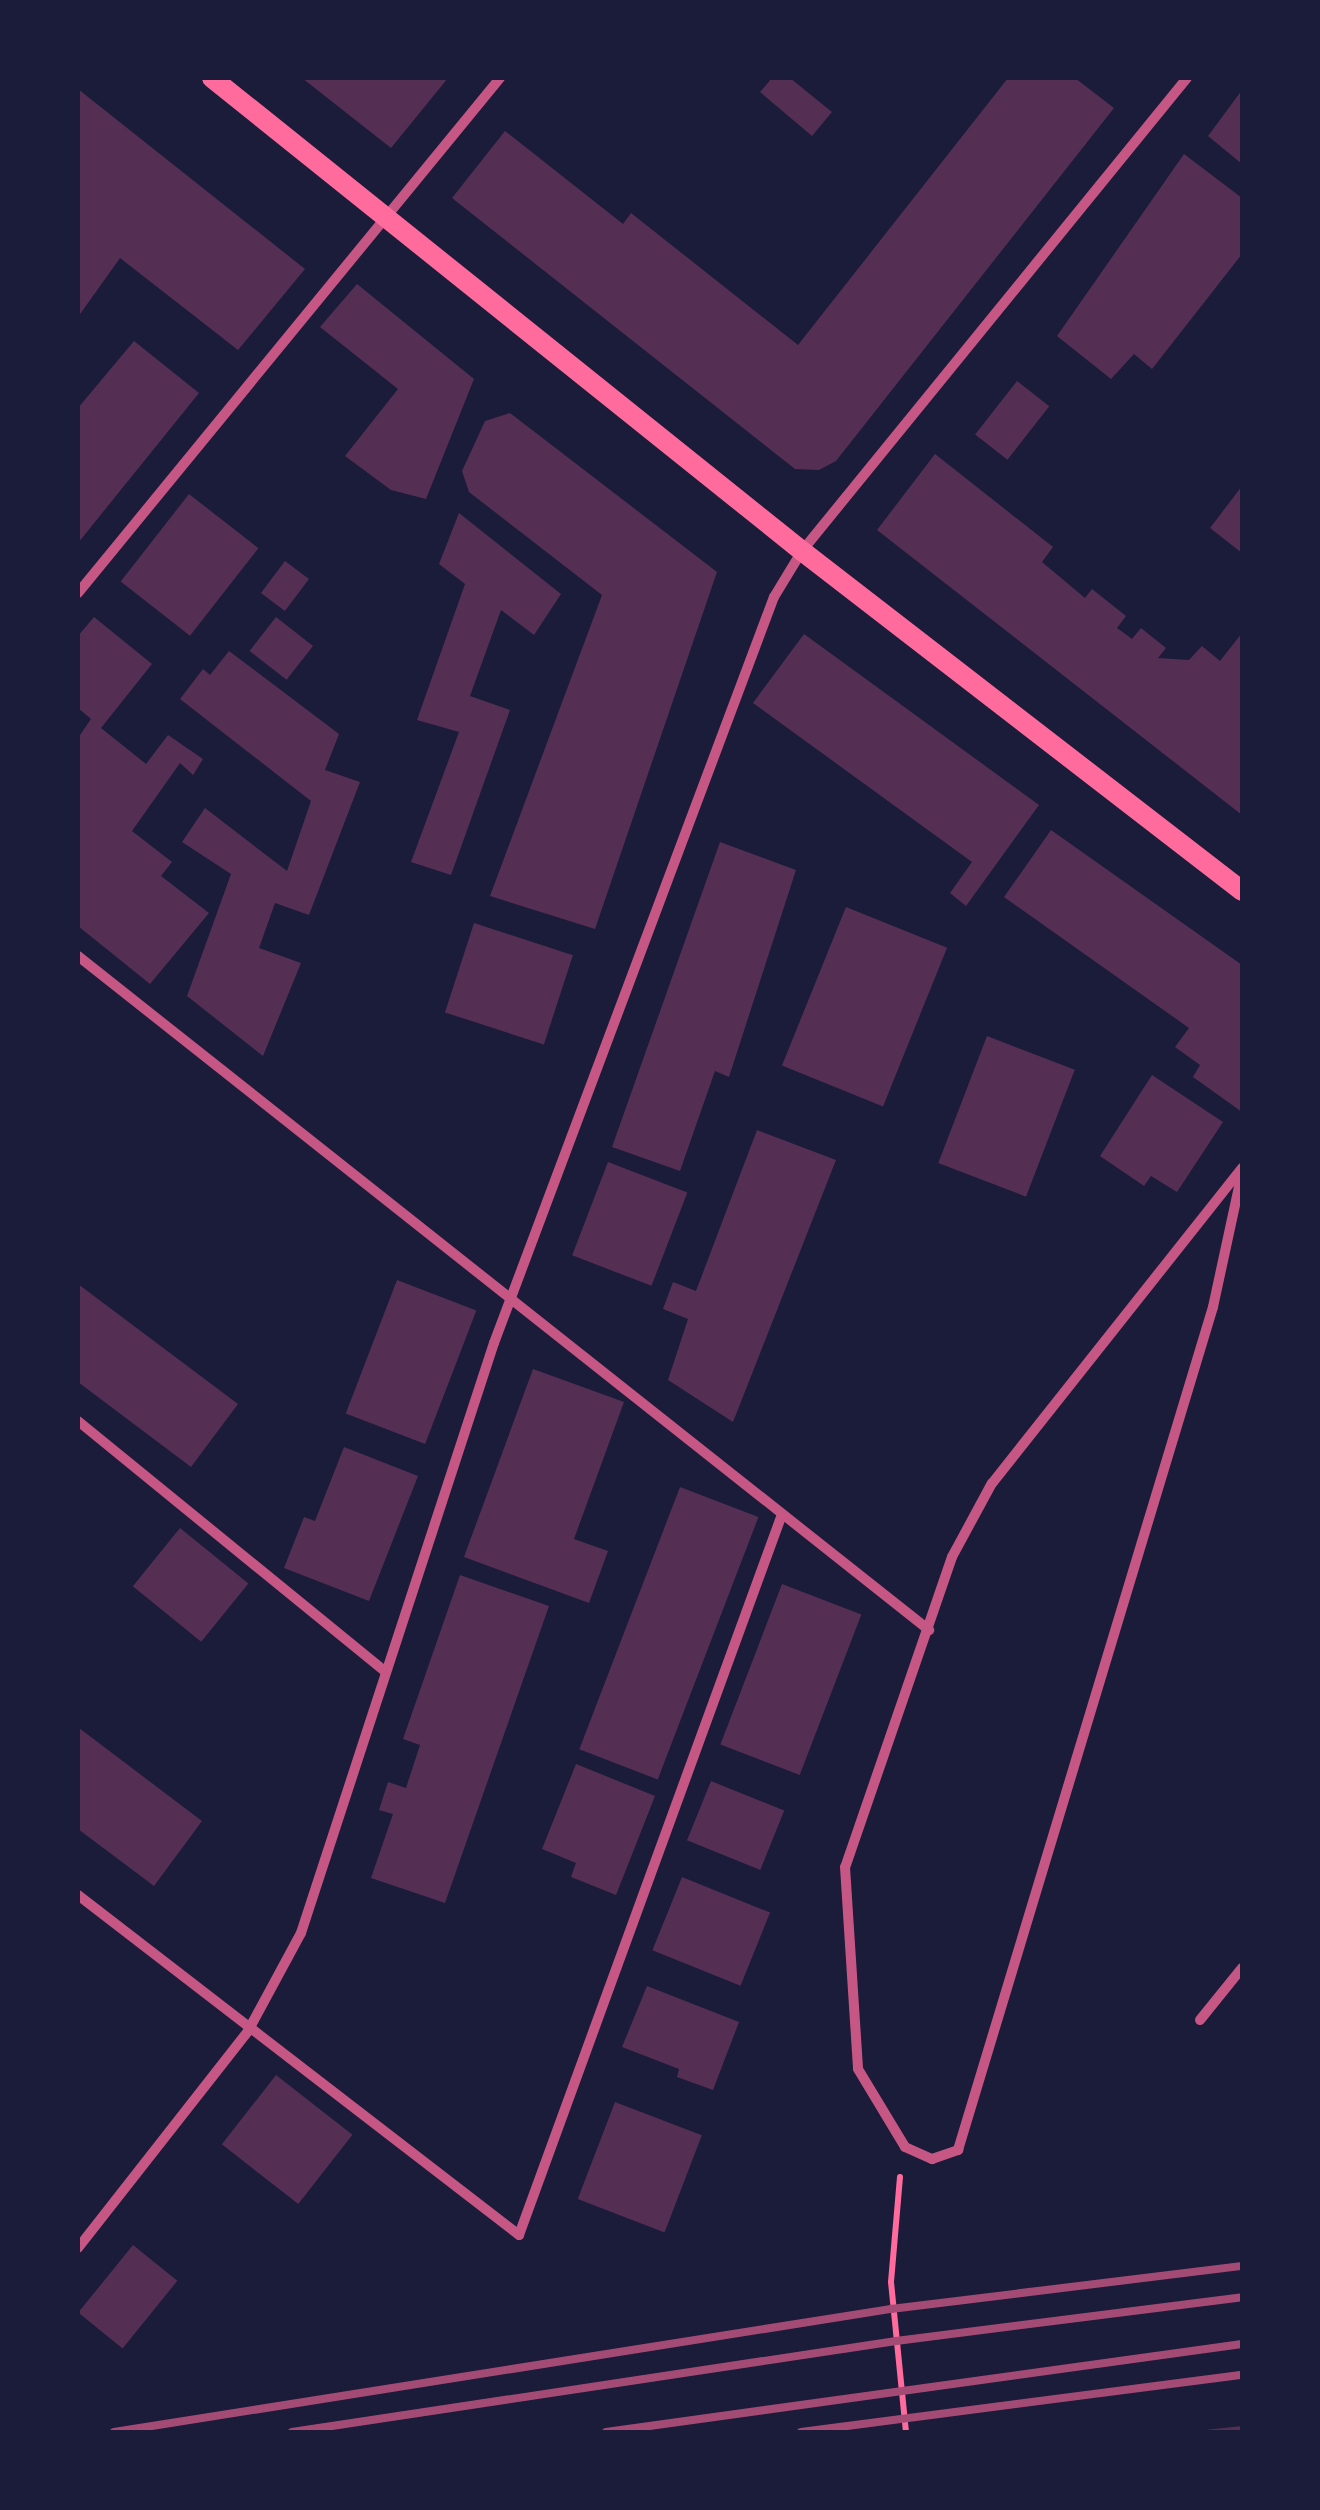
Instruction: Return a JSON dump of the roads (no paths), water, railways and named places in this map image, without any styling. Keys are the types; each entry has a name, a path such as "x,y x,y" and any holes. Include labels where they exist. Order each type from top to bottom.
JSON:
{"main road":[{"path":"212,78 802,551 1242,891"}],"street":[{"path":"78,593 500,78"},
{"path":"78,2248 248,2032 301,1933 511,1300 754,646 802,551 1187,78"},
{"path":"78,956 781,1517 929,1630"},
{"path":"1242,1170 1213,1307 958,2150 932,2159 905,2146 858,2069 845,1867 952,1557 992,1483 1242,1170"},
{"path":"78,1420 386,1672"},
{"path":"78,1895 248,2032 519,2236 781,1517"},
{"path":"1200,2020 1242,1968"}],"railway":[{"path":"114,2432 891,2309 1242,2266"},
{"path":"292,2432 896,2341 1242,2297"},
{"path":"606,2432 1242,2344"},
{"path":"801,2432 1242,2375"}]}
